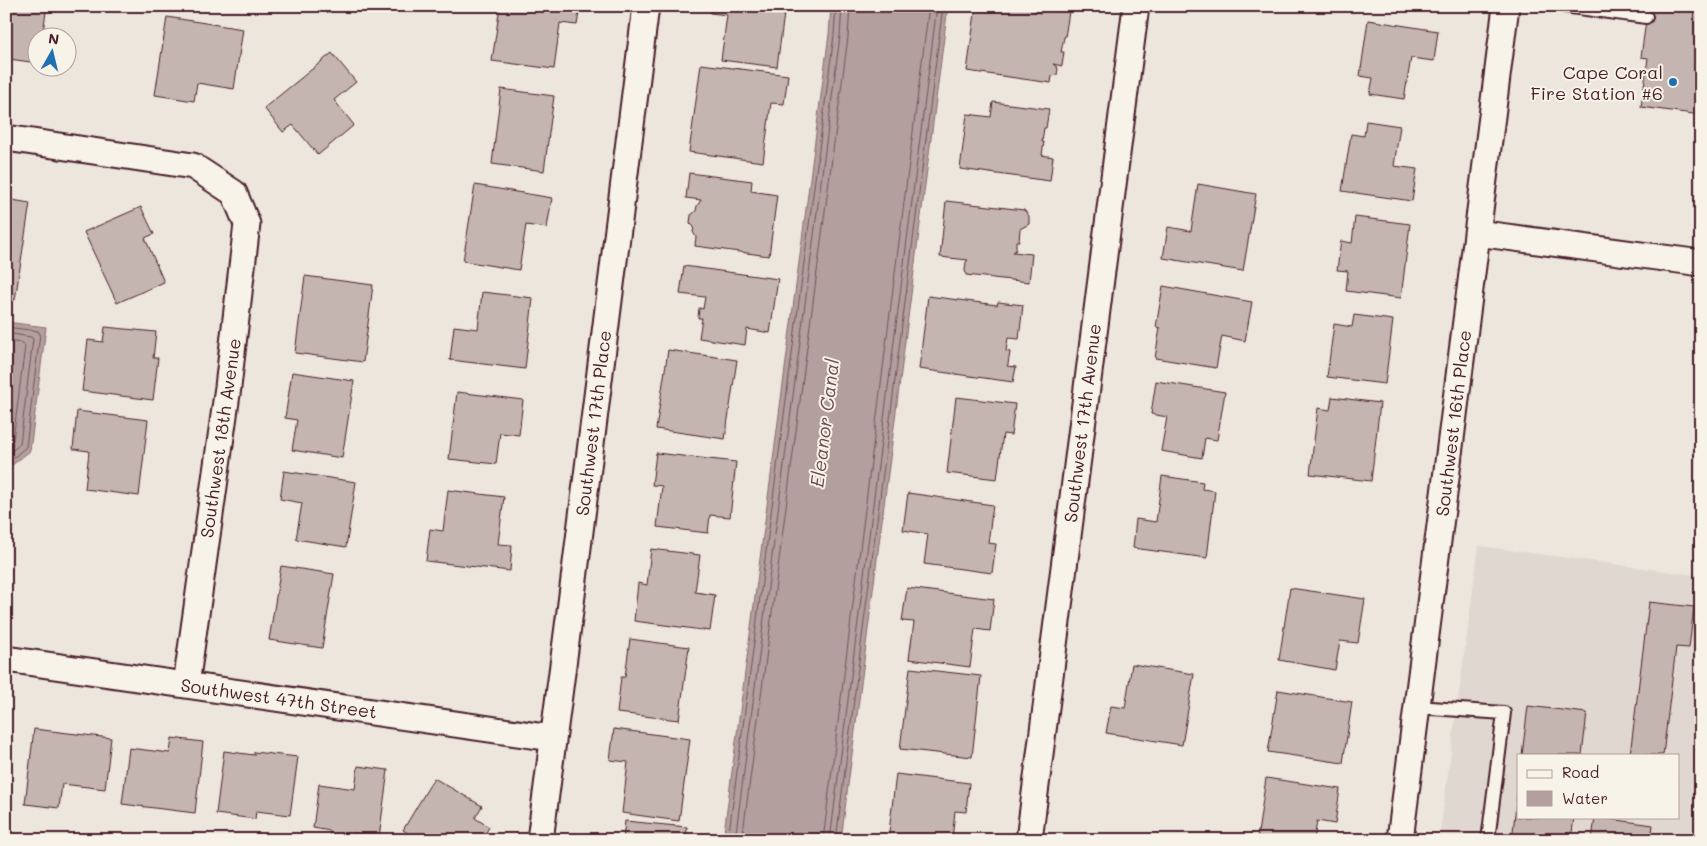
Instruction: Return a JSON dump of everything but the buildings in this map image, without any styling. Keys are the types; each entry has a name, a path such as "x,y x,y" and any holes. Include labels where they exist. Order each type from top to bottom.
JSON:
{"street":[{"name":"Southwest 17th Place","path":"540,840 646,6"},
{"name":"Southwest 17th Avenue","path":"1028,840 1136,6"},
{"name":"Southwest 16th Place","path":"1400,840 1506,6"},
{"name":"Southwest 18th Avenue","path":"6,138 192,166 234,193 247,224 228,387 186,685"},
{"path":"1477,233 1701,263"},
{"name":"Southwest 47th Street","path":"6,659 552,738"}],"lane":[{"path":"1564,6 1646,17"},
{"path":"1416,707 1504,713 1488,840"}],"shaded area":[{"path":"1479,546 1701,576 1701,840 1439,840"}],"water":[{"name":"Eleanor Canal","path":"831,6 948,6 841,840 723,840 829,34"},
{"path":"6,322 46,327 30,451 7,469"}],"place":[{"name":"Cape Coral Fire Station #6","path":"1673,82"}]}
